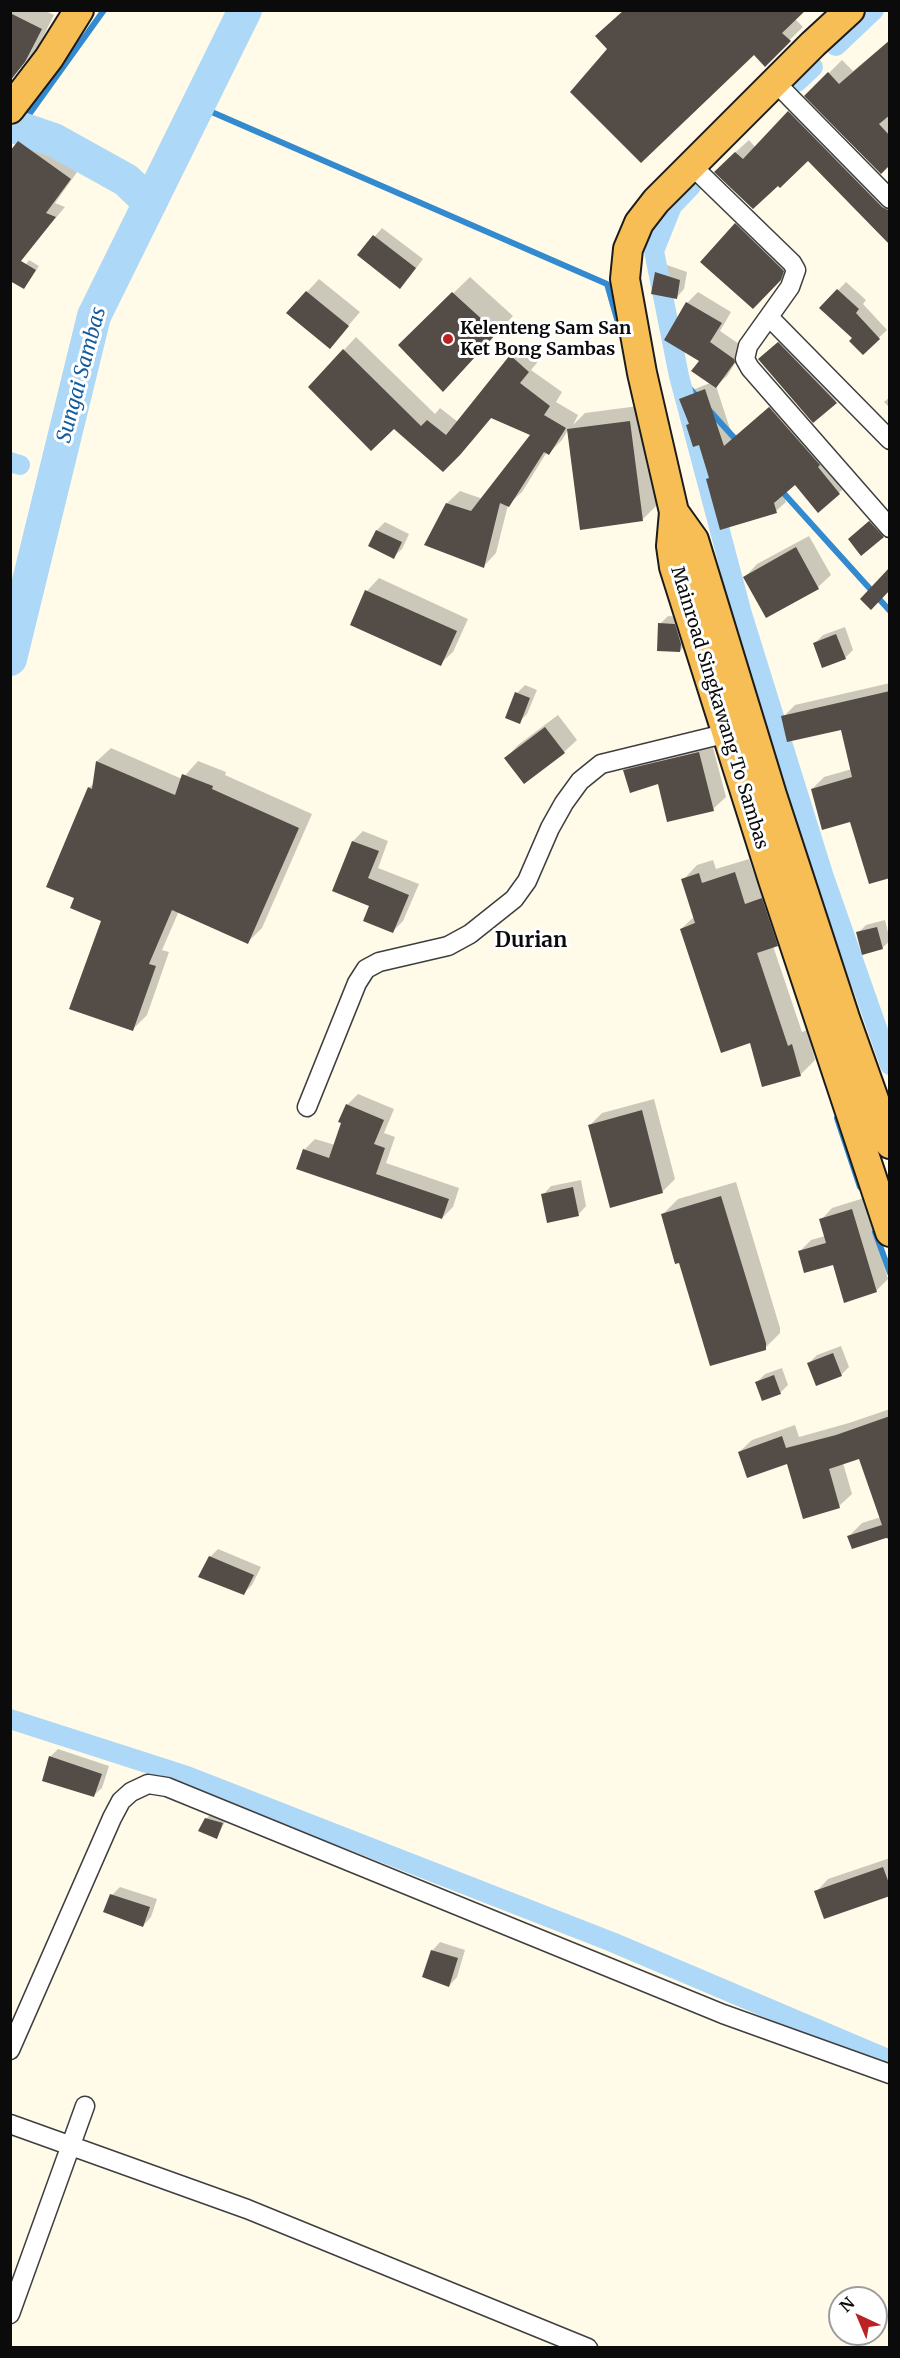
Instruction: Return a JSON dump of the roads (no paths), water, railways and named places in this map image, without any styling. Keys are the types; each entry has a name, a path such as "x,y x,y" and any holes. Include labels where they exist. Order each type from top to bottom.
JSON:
{"highway":[{"path":"14,104 49,58 79,10"},
{"path":"674,512 642,373 625,279 628,249 639,223 656,201 850,10"},
{"name":"Mainroad Singkawang To Sambas","path":"674,512 671,546 674,567 770,870 878,1136"},
{"name":"Mainroad Singkawang To Sambas","path":"674,512 694,540 772,795 842,1012 878,1136 890,1232"}],"street":[{"path":"775,82 890,199"},
{"path":"691,165 795,268 795,277 748,346 745,359 750,368 890,528"},
{"path":"769,317 890,440"},
{"path":"307,1107 357,983 366,969 379,962 448,946 470,934 514,900 527,881 550,828 564,803 580,781 601,764 728,732"},
{"path":"10,2050 112,1818 121,1801 131,1792 148,1785 178,1791 723,2014 890,2074"},
{"path":"10,2314 85,2106"},
{"path":"10,2124 247,2209 588,2348"}],"waterway":[{"path":"10,141 104,10"},
{"name":"Sungai Sambas","path":"10,659 94,316 245,10"},
{"path":"836,46 874,10"},
{"path":"797,82 813,67"},
{"path":"198,106 607,284 621,333"},
{"path":"10,125 54,140 126,180 150,203"},
{"path":"691,186 672,206 654,251 679,376 742,614 823,874 890,1065"},
{"path":"679,376 698,398"},
{"path":"709,410 738,442"},
{"path":"10,462 20,465"},
{"path":"779,488 890,611"},
{"path":"837,1118 860,1187"},
{"path":"875,1232 890,1273"},
{"path":"10,1719 187,1776 612,1942 890,2060"}],"place":[{"name":"Kelenteng Sam San Ket Bong Sambas","path":"448,339"}],"district":[{"name":"Durian","path":"531,941"}]}
